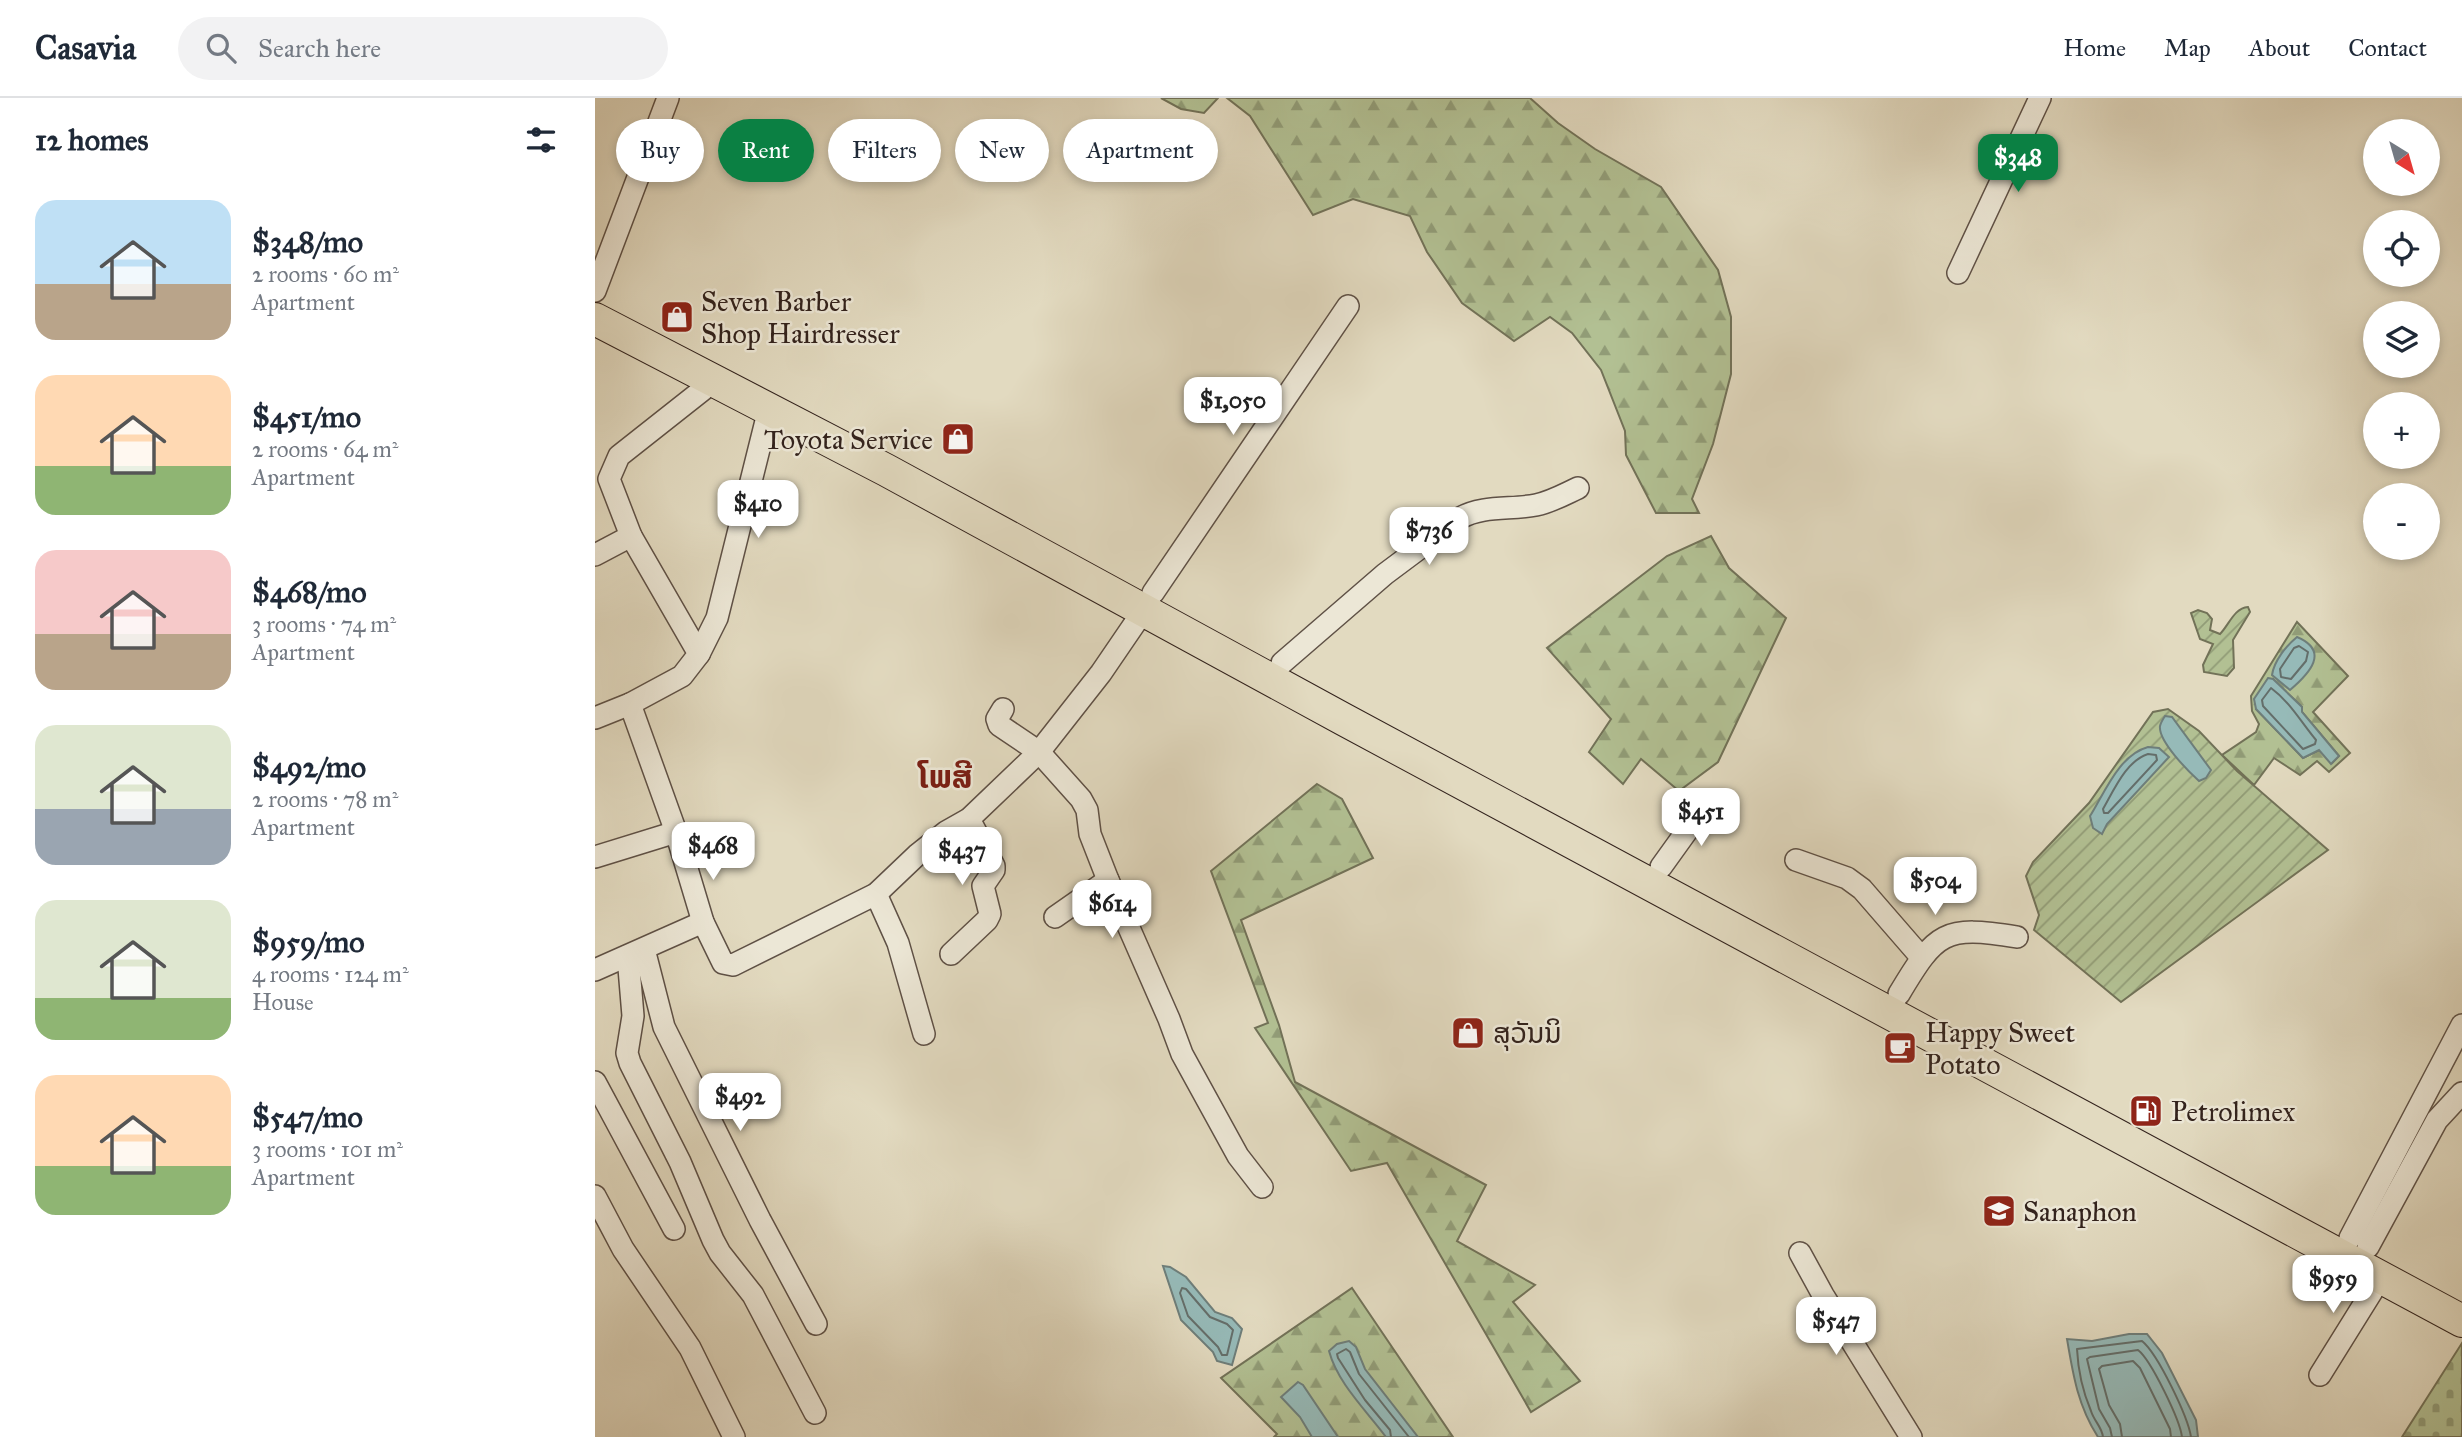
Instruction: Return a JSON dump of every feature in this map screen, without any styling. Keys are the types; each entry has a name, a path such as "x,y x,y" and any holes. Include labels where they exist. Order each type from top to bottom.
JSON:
{"highway":[{"path":"595,297 773,393 895,453 1051,549"},
{"path":"595,319 886,470 1051,549 1149,601 1282,663 2462,1297"},
{"path":"1149,601 1343,719 2462,1321"}],"street":[{"path":"595,291 668,98"},
{"path":"1958,273 2041,98"},
{"path":"630,704 676,832 703,922 723,963 733,965 876,894 917,855 946,832 969,819 1039,752 1101,673 1348,306"},
{"path":"699,654 631,536 609,479 619,456 714,381"},
{"path":"595,718 630,704 682,676 699,654 717,618 769,409"},
{"path":"1282,663 1385,574 1460,518 1482,510 1537,505 1578,488"},
{"path":"595,555 631,536"},
{"path":"1003,709 997,719 999,724 1039,752 1081,799 1087,810 1090,834 1182,1054 1238,1156 1262,1187"},
{"path":"1661,867 1707,803"},
{"path":"951,954 988,920 991,914 982,887 995,870 969,819"},
{"path":"595,857 676,832"},
{"path":"1796,860 1847,878 1862,889 1921,957"},
{"path":"1055,917 1108,880"},
{"path":"876,894 898,943 924,1034"},
{"path":"595,970 703,922"},
{"path":"1899,994 1921,957 1942,937 1962,932 1990,932 2017,937"},
{"path":"636,953 664,1027 760,1220 816,1324"},
{"path":"636,953 633,1016 627,1053 630,1063 680,1162 713,1240 753,1295 815,1413"},
{"path":"2359,1242 2462,1025"},
{"path":"595,1082 674,1228"},
{"path":"2359,1242 2437,1120 2462,1093"},
{"path":"595,1196 623,1249 690,1348 734,1437"},
{"path":"1800,1253 1911,1437"},
{"path":"2320,1376 2381,1277"}],"green space":[{"path":"1161,98 1218,98 1204,113 1181,109"},
{"path":"1227,98 1530,98 1558,123 1595,149 1661,187 1718,270 1731,317 1731,374 1713,444 1692,499 1699,513 1656,513 1626,455 1625,431 1601,370 1572,333 1550,317 1514,341 1462,303 1427,252 1410,216 1353,199 1313,215 1250,116"},
{"path":"1711,536 1729,568 1786,618 1718,762 1679,791 1641,759 1623,784 1589,752 1611,719 1547,648 1667,556"},
{"path":"2248,607 2250,612 2233,640 2234,668 2227,676 2204,672 2203,665 2213,644 2200,639 2191,613 2198,610 2207,613 2212,619 2210,630 2220,634 2239,610"},
{"path":"2297,622 2348,676 2313,712 2350,753 2329,772 2317,761 2300,775 2274,758 2254,785 2222,755 2256,732 2259,724 2252,711 2251,696","holes":["2273,679 2302,707 2302,712 2339,756 2332,763 2319,750 2303,758 2256,709"]},
{"path":"2168,709 2199,731 2237,771 2328,850 2121,1002 2034,930 2039,915 2026,876 2033,862 2089,803 2153,712"},
{"path":"1317,784 1342,799 1373,858 1241,920 1279,1025 1295,1082 1486,1185 1457,1241 1535,1285 1513,1302 1580,1381 1531,1412 1387,1163 1351,1171 1255,1028 1268,1023 1211,871"},
{"path":"1352,1288 1453,1437 1274,1437 1277,1434 1221,1378"},
{"path":"2462,1343 2462,1437 2402,1437"}],"water":[{"path":"2297,637 2313,649 2315,655 2310,669 2290,690 2272,675 2281,654"},
{"path":"2268,678 2273,679 2302,707 2302,712 2339,756 2331,764 2319,750 2303,758 2256,709 2254,699"},
{"path":"2165,716 2172,717 2211,770 2206,778 2199,781 2164,740 2160,726"},
{"path":"2148,747 2159,748 2169,757 2107,824 2102,834 2093,828 2090,816 2121,766 2138,751"},
{"path":"1163,1266 1170,1267 1186,1277 1215,1312 1232,1318 1242,1329 1232,1365 1217,1361 1213,1352 1181,1320"},
{"path":"2129,1334 2147,1334 2162,1353 2196,1420 2198,1437 2098,1437 2081,1402 2067,1339 2092,1341"},
{"path":"1349,1341 1356,1347 1365,1369 1418,1437 1386,1437 1353,1396 1339,1375 1329,1351 1337,1344"},
{"path":"1298,1382 1303,1385 1338,1437 1312,1437 1300,1417 1281,1397"}],"place":[{"name":"Seven Barber Shop Hairdresser","path":"677,317"},
{"name":"Toyota Service","path":"958,439"},
{"name":"ສຸວັນນິ","path":"1468,1033"},
{"name":"Happy Sweet Potato","path":"1900,1048"},
{"name":"Petrolimex","path":"2146,1111"},
{"name":"Sanaphon","path":"1999,1211"}],"district":[{"name":"ໂພສີ","path":"945,777"}]}
